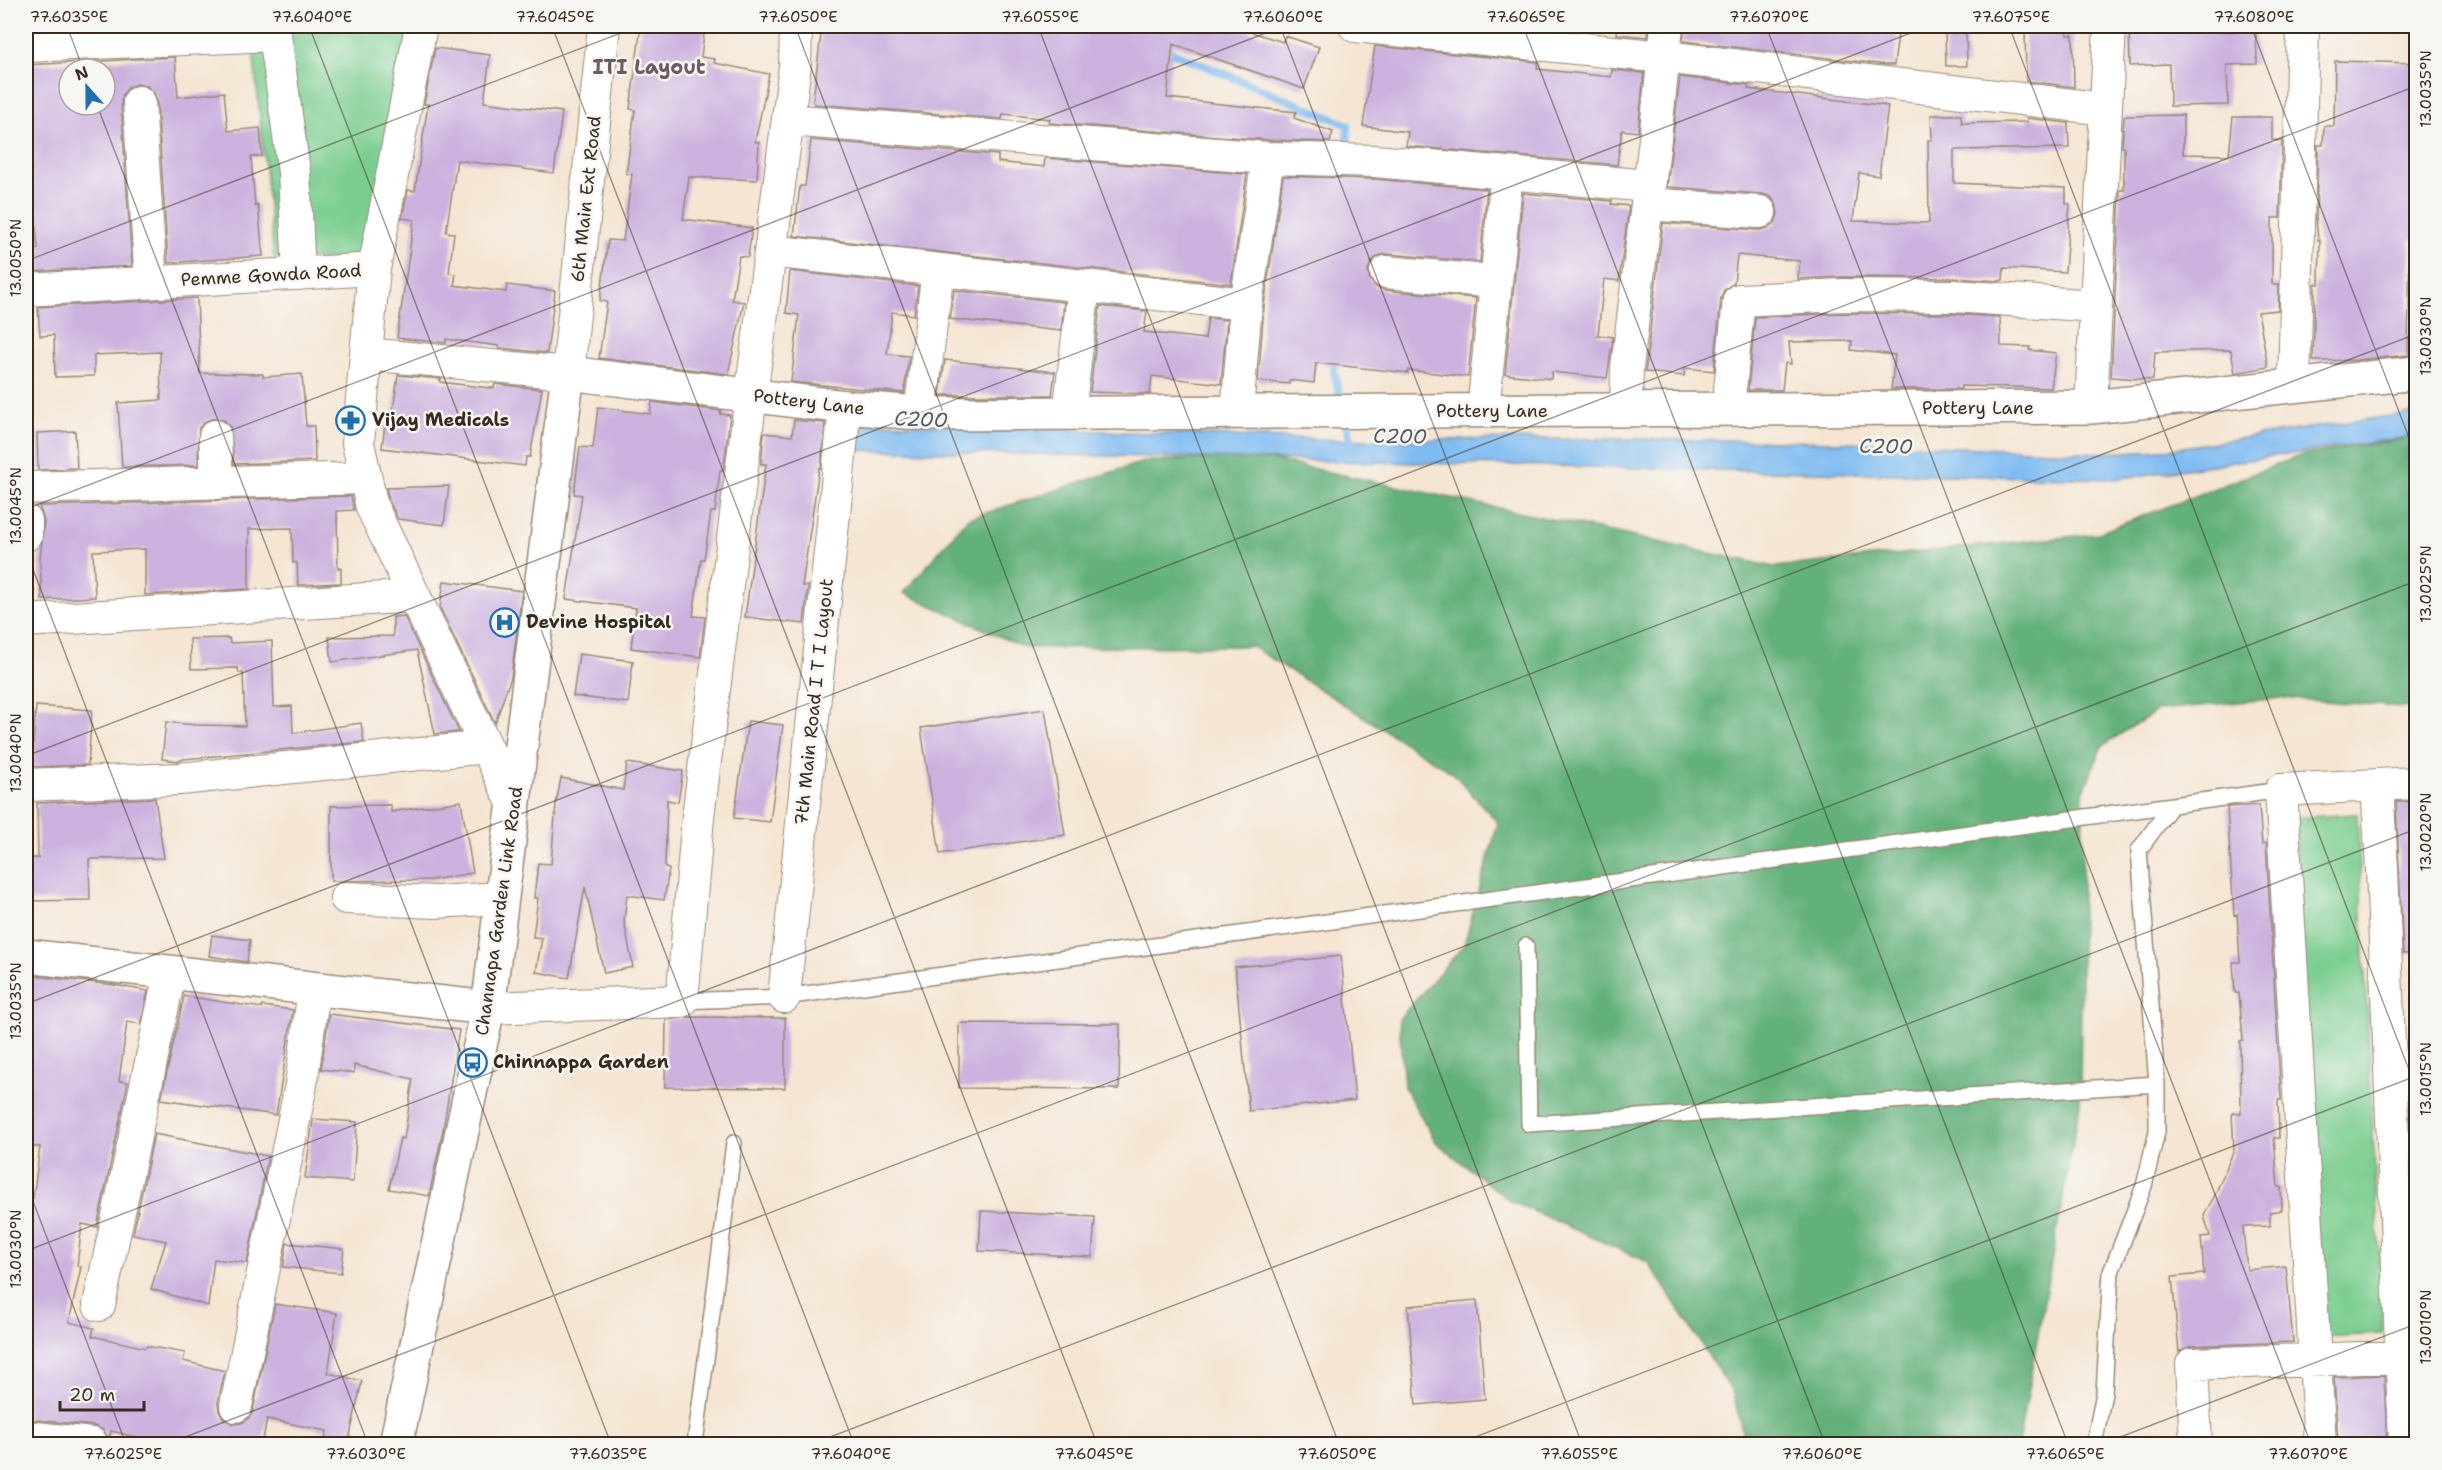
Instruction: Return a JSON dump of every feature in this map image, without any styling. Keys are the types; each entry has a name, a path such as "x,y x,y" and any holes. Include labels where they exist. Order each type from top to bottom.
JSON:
{"street":[{"path":"374,269 421,26"},
{"name":"6th Main Ext Road","path":"568,373 604,26"},
{"path":"26,957 488,1008 682,1001 698,817 795,66 796,26"},
{"path":"1355,26 1664,57 2106,109"},
{"path":"1626,410 1627,367 1667,26"},
{"path":"2091,407 2110,26"},
{"path":"2294,386 2303,26"},
{"path":"26,46 273,30 294,172 299,274"},
{"path":"139,102 151,282"},
{"path":"788,120 1268,158 1347,160 1507,173 1760,212"},
{"path":"1237,412 1246,304 1268,158"},
{"path":"1483,411 1507,173"},
{"path":"770,252 1246,304"},
{"name":"Pemme Gowda Road","path":"26,290 374,269 358,442 372,507 514,805"},
{"path":"920,413 938,270"},
{"path":"1386,272 1496,282"},
{"path":"1069,413 1084,286"},
{"path":"1728,409 1739,300 1843,295 1954,296 2096,306"},
{"path":"366,354 568,373"},
{"name":"Pottery Lane","path":"568,373 844,407 920,413 2091,407 2416,373"},
{"name":"Channapa Garden Link Road","path":"396,1444 488,1008 568,373"},
{"name":"7th Main Road I T I Layout","path":"784,997 844,407"},
{"path":"215,436 217,483"},
{"path":"26,488 366,478"},
{"path":"26,521 26,535"},
{"path":"26,621 414,596"},
{"path":"26,785 180,779 486,747"},
{"path":"2320,1444 2281,790 2416,783"},
{"path":"2377,785 2409,1357 2405,1444"},
{"path":"346,898 436,902 502,898"},
{"path":"99,1305 170,973"},
{"path":"236,1406 301,1085 315,989"},
{"path":"2196,1444 2192,1364 2409,1357"},
{"path":"26,1437 92,1444"}],"lane":[{"path":"682,1001 784,997 2281,790"},
{"path":"2094,1444 2104,1394 2111,1272 2144,1186 2157,1132 2157,1084 2139,850 2171,806"},
{"path":"1526,946 1529,1124 2157,1084"},
{"path":"695,1444 734,1143"}],"green space":[{"path":"258,26 411,26 384,260 274,258 251,28"},
{"path":"2416,437 2416,708 2281,698 2158,710 2102,746 2083,793 2080,1104 2018,1444 1745,1444 1733,1393 1648,1262 1510,1201 1436,1142 1404,1087 1399,1019 1464,945 1498,823 1453,773 1251,646 1025,648 904,593 967,519 1146,461 1259,457 1775,567 2096,534 2302,455"},
{"path":"2357,814 2383,1334 2319,1337 2293,818"}],"water":[{"path":"2416,412 2416,436 2115,479 852,450 854,422 1340,440 1632,439 1843,442 2099,453 2163,450"}],"building":[{"path":"641,26 705,26 701,57 715,59 714,63 769,74 755,142 759,142 757,180 689,177 683,219 752,228 748,257 739,256 732,300 744,302 728,374 599,358 607,302 600,301 608,240 623,241 632,174 626,174 635,110 630,109"},
{"path":"822,26 1096,26 1136,31 1131,29 1131,26 1232,26 1283,42 1285,36 1319,47 1304,89 1173,44 1167,98 1296,112 1294,118 1333,132 1330,142 1269,140 1049,123 1050,119 1003,114 1002,119 815,104 813,101"},
{"path":"1618,26 1649,26 1648,37 1617,34"},
{"path":"1685,26 1899,26 1894,65 1887,65 1683,41"},
{"path":"2025,26 2066,26 2067,35 2073,35 2074,87 2026,81"},
{"path":"2129,26 2222,26 2222,31 2256,31 2257,64 2227,65 2228,105 2170,106 2169,64 2130,66"},
{"path":"1945,33 1966,33 1967,66 1946,66"},
{"path":"1375,46 1538,62 1537,69 1611,77 1612,70 1644,73 1638,132 1622,130 1617,165 1406,146 1408,132 1363,126"},
{"path":"435,48 490,55 484,102 562,112 554,173 457,160 446,232 454,233 449,273 456,274 454,285 506,292 507,285 555,291 547,353 446,339 446,343 397,338 414,220 402,218 408,190 415,191 428,104 424,104"},
{"path":"175,57 178,97 224,92 228,131 260,128 262,156 251,157 255,206 258,205 263,256 168,263 157,101 154,93 147,86 137,84 129,87 123,94 121,103 132,266 27,272 26,250 38,249 26,116 30,116 26,65 57,63 57,117 117,117 117,60"},
{"path":"2335,61 2416,63 2416,239 2410,239 2408,355 2313,361 2315,284 2319,284 2320,240 2318,240 2316,218 2318,145 2323,145 2324,126 2334,126"},
{"path":"1680,77 1749,85 1748,89 1888,106 1879,176 1859,173 1853,221 1929,223 1928,140 1932,140 1931,115 1961,115 1962,123 2027,122 2027,118 2068,123 2069,148 1954,150 1954,183 2066,188 2066,204 2070,204 2065,272 2004,268 2003,280 1999,281 1954,278 1798,279 1800,261 1737,255 1734,283 1724,290 1721,298 1714,371 1685,368 1684,376 1645,372 1663,223 1759,230 1775,223 1778,214 1776,204 1771,197 1762,194 1667,187"},
{"path":"2183,115 2183,154 2229,155 2233,117 2272,117 2272,140 2282,141 2280,218 2272,218 2272,284 2279,284 2278,310 2258,312 2268,367 2235,373 2231,350 2155,352 2153,380 2111,377 2120,190 2124,190 2124,147 2122,147 2124,116"},
{"path":"811,140 998,155 998,162 1044,167 1045,158 1247,174 1231,284 794,236 800,186 805,186"},
{"path":"1283,176 1374,179 1487,189 1480,262 1387,254 1378,256 1371,262 1368,270 1370,280 1376,287 1384,290 1476,298 1468,377 1316,363 1314,383 1289,380 1289,384 1258,381 1264,306"},
{"path":"1523,193 1612,201 1611,204 1629,206 1619,281 1604,279 1598,335 1613,337 1607,378 1552,372 1551,379 1505,374"},
{"path":"790,271 918,286 914,315 892,312 887,354 909,356 904,393 791,382 799,315 786,313"},
{"path":"954,290 1064,302 1061,331 950,319"},
{"path":"197,298 200,373 263,374 263,377 302,374 306,426 314,426 315,461 234,464 230,427 224,420 215,418 206,421 199,428 198,465 122,467 118,403 161,400 160,352 94,355 94,376 55,377 54,335 40,336 38,307"},
{"path":"1100,306 1147,311 1144,332 1205,339 1208,318 1227,320 1221,384 1152,376 1150,394 1090,392"},
{"path":"1843,313 1953,314 2000,317 2001,346 2030,347 2029,350 2056,353 2051,388 1961,386 1961,389 1891,389 1895,355 1851,350 1852,341 1789,342 1791,364 1785,363 1782,390 1748,390 1755,317"},
{"path":"945,360 1055,372 1052,395 940,395"},
{"path":"398,375 441,379 440,382 489,388 494,388 495,384 542,389 530,457 526,457 525,466 382,448 386,417 392,418"},
{"path":"652,402 721,411 720,414 730,415 723,470 720,470 715,512 711,512 704,559 701,559 693,616 705,617 700,657 631,648 636,608 566,599 582,495 574,494 580,447 593,448 598,407 650,414"},
{"path":"794,420 825,423 821,468 819,468 802,586 808,586 804,624 745,617 766,464 761,464 764,433 792,436"},
{"path":"75,431 77,468 38,470 37,433"},
{"path":"449,486 444,525 398,519 389,501 386,488"},
{"path":"351,496 354,510 337,511 338,568 341,568 341,583 298,585 297,563 293,563 292,528 249,529 249,589 145,595 145,549 93,551 95,597 42,600 40,559 44,521 39,506"},
{"path":"444,581 522,591 511,677 495,723 440,608"},
{"path":"404,616 459,732 435,734 417,650 332,662 329,637 393,636 393,617"},
{"path":"229,638 230,643 272,641 274,707 292,706 293,733 361,723 364,742 179,761 162,759 166,722 245,726 243,673 239,673 238,668 191,669 190,639"},
{"path":"579,654 633,661 628,703 573,696"},
{"path":"36,706 92,710 88,765 31,767"},
{"path":"1045,709 1065,835 940,854 921,728"},
{"path":"748,721 783,725 770,822 734,818"},
{"path":"627,763 683,771 678,802 667,800 665,868 669,869 664,900 627,895 624,921 633,967 604,973 585,887 569,978 536,972 542,938 533,937 538,898 534,898 538,863 551,864 556,804 561,778 623,790"},
{"path":"155,798 164,858 89,859 90,900 26,901 26,859 38,858 37,803"},
{"path":"461,801 473,873 432,880 331,881 331,806 391,805 391,812"},
{"path":"2416,801 2416,953 2403,954 2396,802"},
{"path":"2259,805 2262,844 2266,843 2281,1100 2278,1100 2279,1138 2274,1138 2282,1210 2270,1212 2270,1226 2243,1227 2247,1270 2286,1266 2293,1342 2191,1346 2179,1352 2172,1277 2204,1274 2201,1237 2210,1236 2204,1215 2234,1150 2232,1113 2241,1113 2240,1041 2243,1040 2239,993 2235,993 2233,962 2240,962 2237,914 2234,915 2227,807"},
{"path":"212,935 250,940 247,962 209,956"},
{"path":"1341,956 1355,1100 1249,1111 1235,967"},
{"path":"26,975 148,991 141,1024 127,1022 119,1081 128,1082 97,1227 82,1224 77,1266 81,1267 69,1322 94,1328 92,1336 146,1348 147,1346 185,1353 183,1361 225,1371 218,1402 219,1411 224,1419 233,1424 242,1423 250,1417 253,1410 275,1304 337,1313 328,1373 362,1381 348,1444 324,1444 327,1431 267,1419 262,1444 163,1444 111,1431 109,1438 103,1430 94,1426 26,1419 26,1198 33,1199 40,1147 26,1146"},
{"path":"184,996 262,1008 262,1006 293,1010 276,1115 161,1099"},
{"path":"329,1014 459,1030 443,1130 429,1196 389,1189 400,1138 404,1139 413,1079 354,1065 354,1073 321,1069"},
{"path":"690,1017 785,1018 785,1088 665,1087 666,1020"},
{"path":"959,1023 1120,1024 1119,1089 959,1088"},
{"path":"313,1119 357,1122 353,1182 305,1178"},
{"path":"154,1134 268,1156 247,1263 214,1259 208,1306 151,1289 166,1241 133,1234"},
{"path":"981,1211 1095,1217 1092,1257 979,1251"},
{"path":"287,1243 344,1249 341,1273 283,1267"},
{"path":"1477,1300 1485,1399 1416,1405 1408,1306"},
{"path":"2384,1375 2387,1444 2338,1444 2334,1377"}],"waterway":[{"name":"C200","path":"1162,48 1348,125 1345,189"},
{"name":"C200","path":"1335,354 1334,371 1342,406"},
{"name":"C200","path":"1345,419 1353,450"}],"place":[{"name":"Vijay Medicals","path":"351,420"},
{"name":"Devine Hospital","path":"505,622"},
{"name":"Chinnappa Garden","path":"472,1062"}],"district":[{"name":"ITI Layout","path":"649,67"}]}
